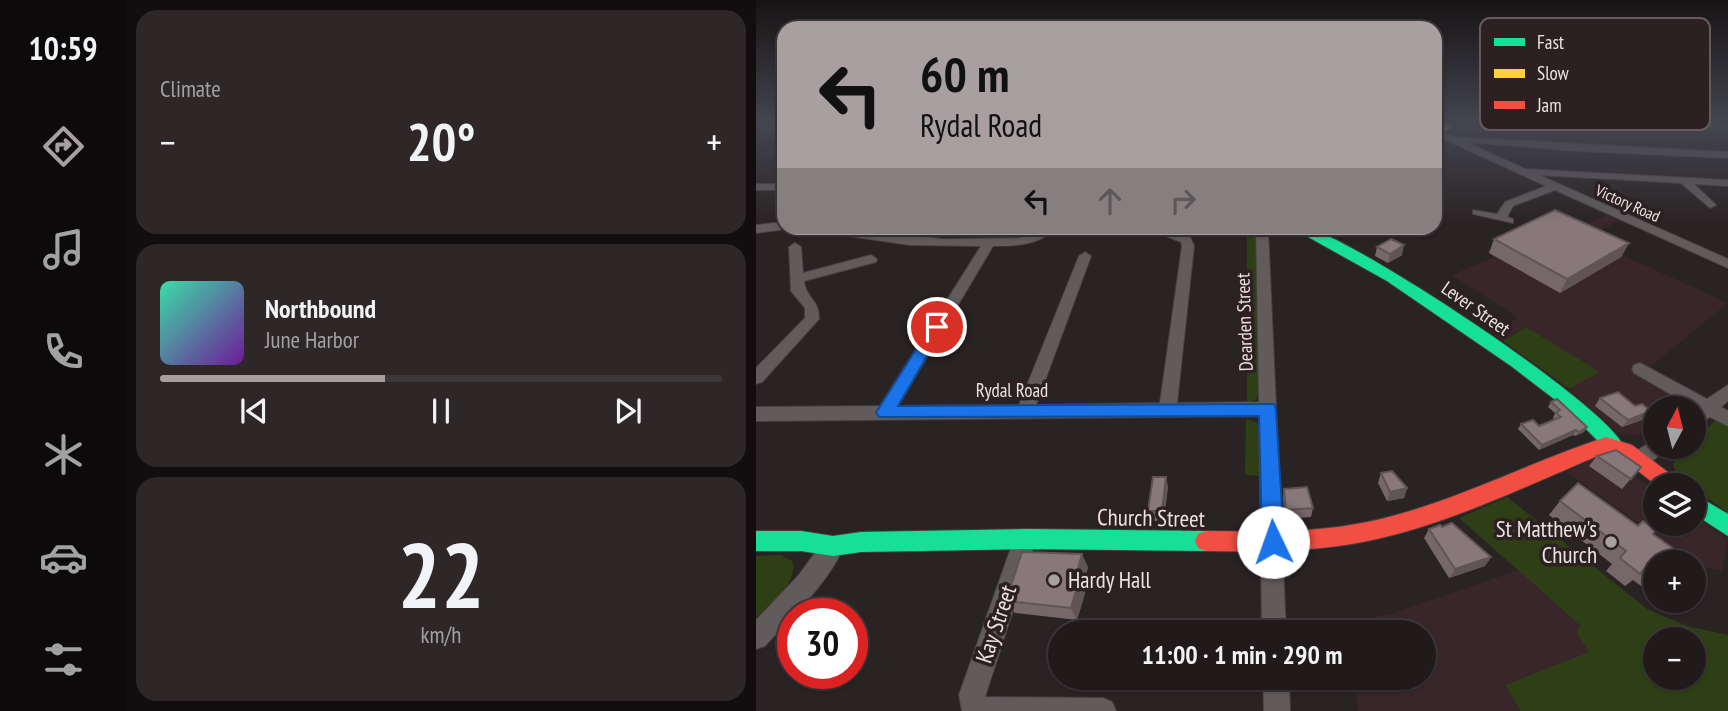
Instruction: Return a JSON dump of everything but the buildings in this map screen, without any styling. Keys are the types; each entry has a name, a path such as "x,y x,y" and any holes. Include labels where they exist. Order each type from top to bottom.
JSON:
{"main road":[{"name":"Lever Street","path":"1326,235 1417,292 1531,371 1570,400 1603,430 1614,445 1655,473"},
{"name":"Church Street","path":"756,541 801,541 833,546 861,541 1273,542 1342,535 1400,524 1596,446 1614,445"},
{"path":"1706,511 1728,526"}],"street":[{"name":"Victory Road","path":"1490,157 1728,264"},
{"path":"1641,157 1664,180"},
{"path":"1517,171 1728,183"},
{"path":"1685,181 1710,205"},
{"path":"756,187 777,187"},
{"path":"1477,212 1506,220 1509,204 1552,187"},
{"path":"756,229 777,227"},
{"path":"868,235 916,242 989,243 1020,242 1036,235"},
{"path":"1168,410 1188,246 1186,240 1177,235"},
{"name":"Dearden Street","path":"1262,235 1274,620"},
{"path":"885,412 989,243"},
{"path":"756,378 812,318 812,307 798,291 795,250 813,248"},
{"path":"1025,411 1085,256"},
{"path":"798,278 863,264"},
{"path":"1640,369 1676,396"},
{"path":"1706,411 1728,391"},
{"name":"Rydal Road","path":"756,414 1268,409"},
{"path":"1706,416 1728,419"},
{"path":"1638,460 1643,456"},
{"name":"Kay Street","path":"974,710 972,695 1026,540"},
{"path":"756,637 806,584 833,546"},
{"path":"1276,690 1277,711"},
{"path":"974,710 1103,711"}],"shaded area":[{"path":"1560,213 1589,223 1607,215 1618,221 1593,235 1602,243 1728,303 1650,367 1694,393 1692,396 1643,396 1643,433 1636,436 1618,433 1569,389 1599,372 1526,327 1503,341 1491,333 1518,318 1452,275 1494,257 1486,252"},
{"path":"1602,455 1643,482 1643,526 1566,472"},
{"path":"1706,524 1728,539 1722,571 1706,567 1706,550 1663,550 1657,536 1706,536"},
{"path":"1518,570 1582,626 1589,652 1505,685 1521,711 1358,711 1356,690 1436,690 1436,620 1364,620 1394,613"}],"green space":[{"path":"1247,235 1256,235 1259,392 1256,400 1247,403"},
{"path":"1526,327 1600,372 1569,389 1503,341"},
{"path":"1246,419 1256,422 1260,427 1260,476 1245,475"},
{"path":"1716,420 1728,426 1728,513 1706,497 1706,473 1677,473 1673,464 1677,459 1706,459 1706,430"},
{"path":"1507,497 1643,606 1643,613 1656,613 1692,627 1643,627 1643,690 1706,690 1706,630 1728,635 1728,711 1521,711 1505,685 1589,652 1576,632 1581,626 1459,518"},
{"path":"781,555 792,561 792,577 782,592 756,618 756,556"}],"traffic: fast":[{"path":"1313,235 1392,278 1517,362 1568,400 1614,445"},
{"path":"1706,511 1728,526"},
{"path":"756,541 801,541 833,546 861,542 1025,539 1206,541"}],"traffic: jam":[{"path":"1206,541 1305,540 1378,529 1454,506 1606,444 1625,450 1655,473"}],"place":[{"name":"St Matthew's Church","path":"1611,542"},
{"name":"Hardy Hall","path":"1054,580"}],"route":[{"path":"937,327 885,412 1268,409 1273,542"}]}
